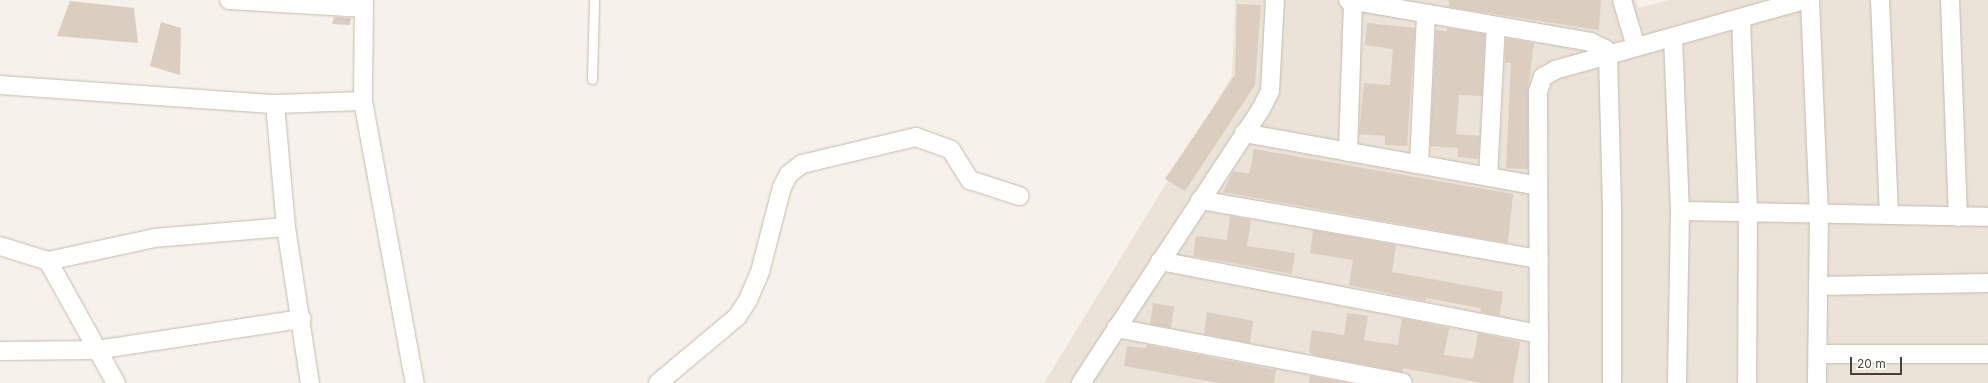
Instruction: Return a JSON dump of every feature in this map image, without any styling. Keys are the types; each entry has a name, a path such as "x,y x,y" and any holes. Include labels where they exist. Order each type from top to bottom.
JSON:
{"street":[{"path":"229,0 364,4 363,101 415,383"},
{"path":"1081,383 1261,109 1270,91 1275,0"},
{"path":"1348,152 1350,0 1590,42 1599,45 1608,55 1612,383"},
{"path":"1622,0 1636,47"},
{"path":"1539,383 1538,92 1543,77 1608,55 1804,0"},
{"path":"1810,0 1819,214 1817,383"},
{"path":"1880,0 1889,215"},
{"path":"1950,0 1958,217"},
{"path":"1419,164 1426,14"},
{"path":"1741,18 1748,212 1747,383"},
{"path":"1488,177 1496,26"},
{"path":"1673,37 1680,211 1677,383"},
{"path":"0,85 274,104 363,101"},
{"path":"274,104 286,227 302,319 310,383"},
{"path":"1244,133 1538,186"},
{"path":"658,383 737,317 748,300 760,272 782,188 789,174 802,164 916,137 951,150 970,180 1019,196"},
{"path":"1200,200 1539,259"},
{"path":"1680,211 1988,217"},
{"path":"0,246 48,261 154,238 286,227"},
{"path":"48,261 96,350 116,383"},
{"path":"1160,261 1539,334"},
{"path":"1818,286 1988,283"},
{"path":"0,351 96,350 302,319"},
{"path":"1116,328 1403,383"},
{"path":"1818,354 1988,354"}],"lane":[{"path":"592,78 594,0"}],"shaded area":[{"path":"1235,0 1636,0 1638,8 1669,0 1988,0 1988,383 1044,383 1232,76"}],"building":[{"path":"1449,0 1601,0 1599,30 1449,7"},
{"path":"70,1 134,8 138,43 57,36"},
{"path":"1237,4 1261,5 1255,85 1185,191 1165,179 1235,75"},
{"path":"334,17 351,18 350,25 332,24"},
{"path":"161,22 181,28 180,75 150,66"},
{"path":"1367,23 1415,28 1407,146 1385,145 1385,136 1359,134 1364,83 1390,85 1393,49 1365,45"},
{"path":"1447,28 1485,34 1482,96 1459,95 1456,134 1480,136 1478,159 1458,157 1458,148 1430,146 1436,30 1447,31"},
{"path":"1506,38 1534,43 1528,92 1528,169 1506,168 1511,63 1505,63"},
{"path":"1254,149 1513,194 1508,243 1223,192 1233,171 1249,174"},
{"path":"1230,216 1251,220 1247,246 1295,253 1292,274 1193,256 1196,236 1227,240"},
{"path":"1313,230 1396,245 1392,272 1503,292 1500,316 1481,312 1480,308 1426,298 1426,301 1349,285 1353,260 1310,253"},
{"path":"1153,303 1174,307 1171,328 1150,324"},
{"path":"1207,312 1253,321 1250,343 1204,334"},
{"path":"1347,313 1368,316 1364,340 1398,345 1402,318 1449,328 1444,355 1473,359 1478,333 1520,342 1513,383 1482,383 1403,368 1403,372 1313,355 1309,351 1312,330 1344,335"},
{"path":"1147,345 1276,370 1274,383 1219,383 1124,366 1127,346 1146,348"},
{"path":"1310,376 1347,383 1309,383"}]}
